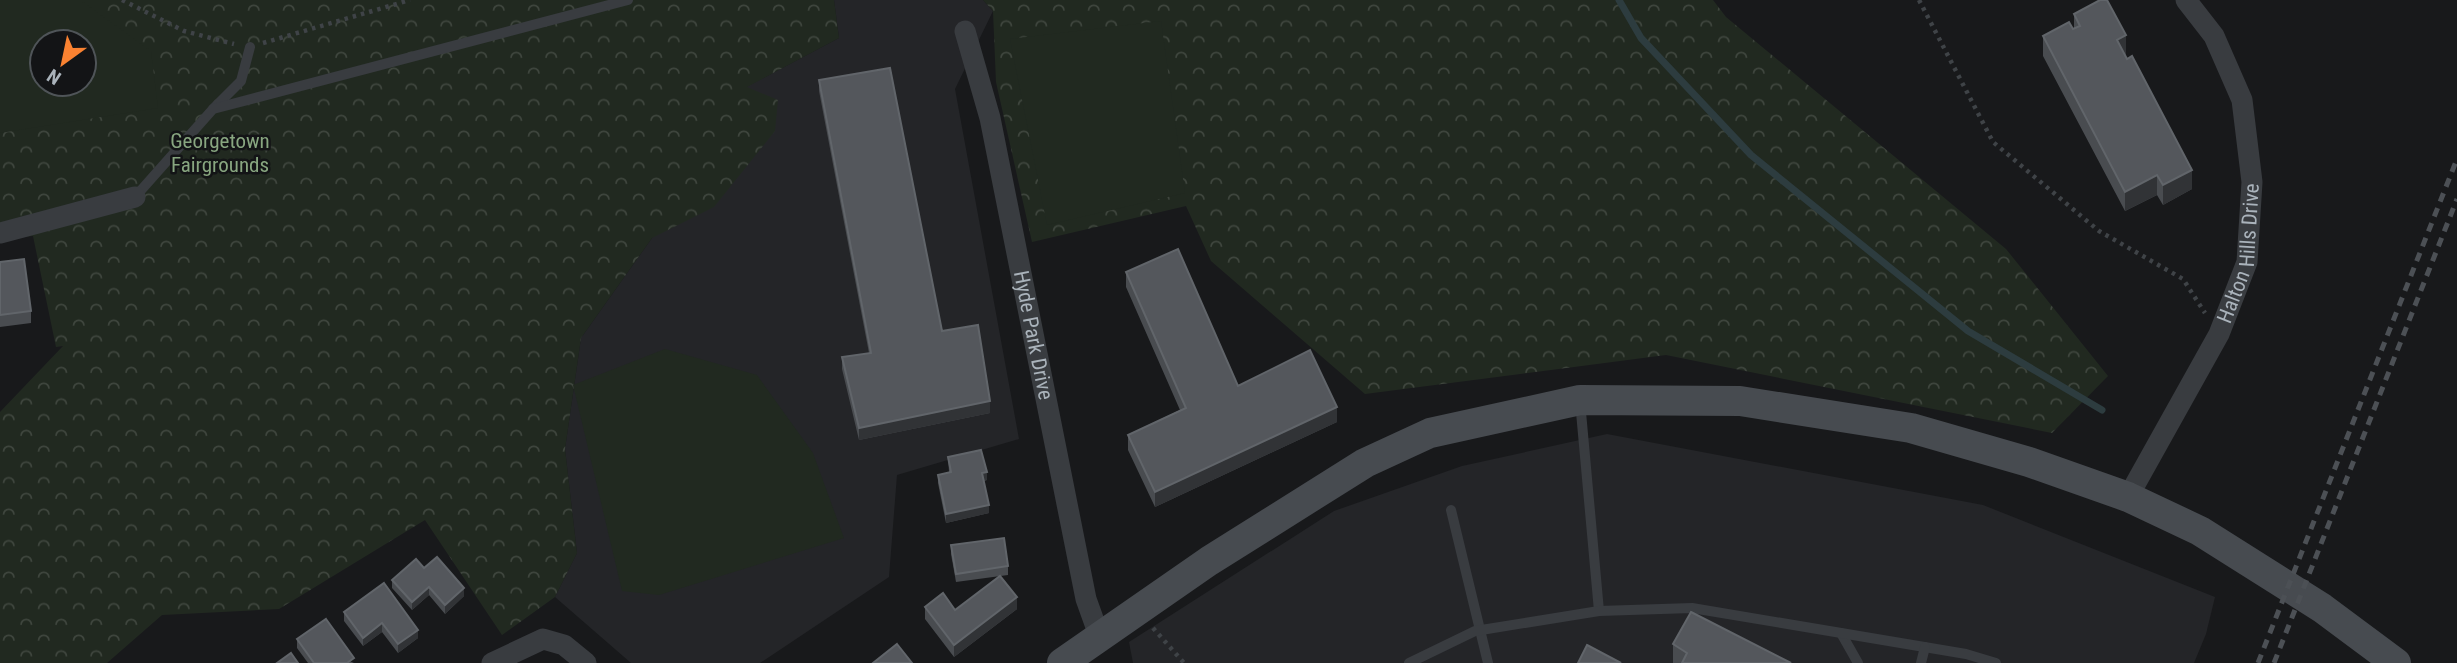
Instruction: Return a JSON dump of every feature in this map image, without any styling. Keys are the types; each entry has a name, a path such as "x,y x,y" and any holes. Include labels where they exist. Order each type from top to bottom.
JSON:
{"street":[{"name":"Halton Hills Drive","path":"2128,497 2219,334 2247,262 2252,182 2242,100 2214,36 2186,0"},
{"name":"Hyde Park Drive","path":"965,32 990,118 1086,599 1100,638"},
{"path":"0,233 135,197"},
{"path":"1062,663 1209,561 1365,463 1430,433 1580,400 1740,401 1911,428 2029,462 2128,497 2200,531 2322,608 2396,663"},
{"path":"492,663 543,639 564,645 586,663"}],"lane":[{"path":"213,109 628,0"},
{"path":"135,197 241,81 250,47"},
{"path":"1580,400 1599,611"},
{"path":"1451,510 1488,663"},
{"path":"1409,663 1481,630 1599,611 1692,608 1925,648 1996,663"},
{"path":"1841,633 1858,663"},
{"path":"1921,663 1925,648"}],"path":[{"path":"122,0 184,31 250,47 410,0"},
{"path":"1919,0 1993,142 2099,231 2183,279 2219,334"},
{"path":"1139,612 1184,663"}],"shaded area":[{"path":"834,0 983,0 993,11 955,89 1019,439 897,475 889,577 760,663 631,663 555,597 577,553 565,449 581,338 652,238 695,114 839,38"},
{"path":"1607,434 1983,505 2215,597 2206,634 2194,663 1133,663 1129,642 1334,511 1462,466"}],"green space":[{"name":"Georgetown Fairgrounds","path":"0,0 834,0 839,38 747,87 778,100 775,131 714,207 652,238 581,338 565,449 577,553 555,597 502,635 425,520 279,609 162,615 107,663 0,663 0,412 63,346 56,347 33,236 0,239"},
{"path":"0,0 80,0 151,51 158,108 0,133"},
{"path":"983,0 1713,0 1726,17 2006,249 2108,376 2052,433 1666,355 1365,394 1211,261 1186,206 1032,242 996,82 993,11"},
{"path":"1161,21 1185,193 1047,225 1010,39"},
{"path":"665,349 757,375 813,453 844,538 659,595 622,591 573,385"}],"building":[{"path":"2100,0 2107,0 2126,35 2117,40 2127,59 2132,56 2192,170 2163,185 2157,175 2125,192 2043,36 2069,22 2073,29 2080,26 2074,14"},
{"path":"890,68 942,331 978,325 990,401 859,428 842,357 871,353 819,80"},
{"path":"1178,249 1238,386 1310,350 1337,407 1155,492 1128,435 1186,408 1126,272"},
{"path":"24,259 31,311 0,315 0,262"},
{"path":"981,450 987,472 982,473 989,505 946,514 938,475 951,472 948,457"},
{"path":"1004,538 1008,566 956,574 951,545"},
{"path":"437,557 464,588 445,605 429,587 412,602 392,580 416,559 424,568"},
{"path":"1000,576 1017,597 954,645 925,607 943,593 955,610"},
{"path":"384,583 418,630 398,644 382,623 363,638 344,612"},
{"path":"1691,612 1791,663 1682,663 1687,653 1673,644"},
{"path":"326,619 354,658 347,663 314,663 297,639"},
{"path":"897,644 912,663 873,663"},
{"path":"1587,645 1621,663 1578,663"},
{"path":"291,653 298,663 277,663"}],"waterway":[{"path":"1619,0 1641,38 1751,155 1968,331 2102,410"}],"railway":[{"path":"2258,663 2457,159"},
{"path":"2274,663 2457,199"}]}
